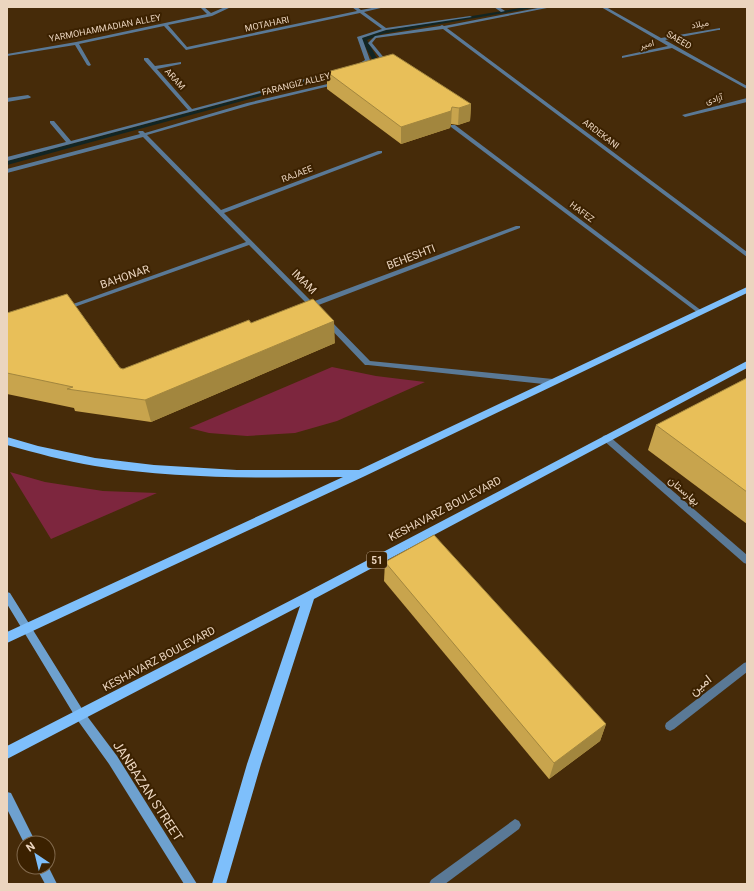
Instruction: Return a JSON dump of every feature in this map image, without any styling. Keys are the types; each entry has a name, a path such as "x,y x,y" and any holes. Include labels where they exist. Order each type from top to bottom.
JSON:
{"main road":[{"path":"7,638 361,473 747,290"},
{"name":"KESHAVARZ BOULEVARD","path":"7,753 309,596 747,364"},
{"path":"7,441 38,450 95,462 154,469 237,474 361,473"},
{"name":"JANBAZAN STREET","path":"7,596 80,715 113,760 191,884"},
{"path":"219,884 254,764 309,596"},
{"path":"7,797 26,835"},
{"path":"46,875 51,884"}],"street":[{"path":"202,7 210,15"},
{"name":"YARMOHAMMADIAN ALLEY","path":"7,55 76,43 210,15 229,7"},
{"path":"354,7 386,29"},
{"name":"MOTAHARI","path":"165,24 186,49 383,7"},
{"path":"496,7 503,11"},
{"path":"354,67 361,65 368,60 359,37 386,29 437,22 522,7"},
{"path":"376,69 382,66 382,59 370,43 375,38 444,27 550,7"},
{"name":"SAEED","path":"604,7 746,86"},
{"name":"ARDEKANI","path":"437,22 747,255"},
{"name":"میلاد","path":"661,39 718,29"},
{"path":"76,43 89,65"},
{"name":"امیر","path":"624,57 673,46"},
{"name":"ARAM","path":"146,59 191,110"},
{"path":"154,68 179,63"},
{"path":"8,156 69,142 346,69"},
{"name":"FARANGIZ ALLEY","path":"7,171 249,104 344,80"},
{"path":"7,100 28,97"},
{"name":"آزادی","path":"685,115 747,100"},
{"path":"52,122 69,142"},
{"name":"IMAM","path":"135,125 368,363 553,382"},
{"name":"HAFEZ","path":"454,126 700,312"},
{"name":"RAJAEE","path":"220,212 380,152"},
{"name":"BEHESHTI","path":"311,305 518,227"},
{"name":"BAHONAR","path":"59,311 250,243"},
{"name":"بهارستان","path":"606,438 747,560"},
{"name":"امین","path":"670,726 747,666"},
{"path":"435,884 515,825"}],"shaded area":[{"path":"332,367 376,376 425,382 337,421 295,433 247,436 209,433 189,428"},
{"path":"10,472 45,482 103,491 157,493 51,539"}],"building":[{"path":"393,54 471,104 459,108 452,107 451,111 401,127 327,72"},
{"path":"67,294 120,368 123,369 249,320 251,323 313,299 334,321 145,400 67,389 73,387 7,373 7,313"},
{"path":"747,378 747,492 656,425"},
{"path":"434,535 606,724 554,763 385,562"}],"waterway":[{"path":"364,67 375,60 364,39 381,33 536,7"},
{"path":"7,163 339,74"}]}
